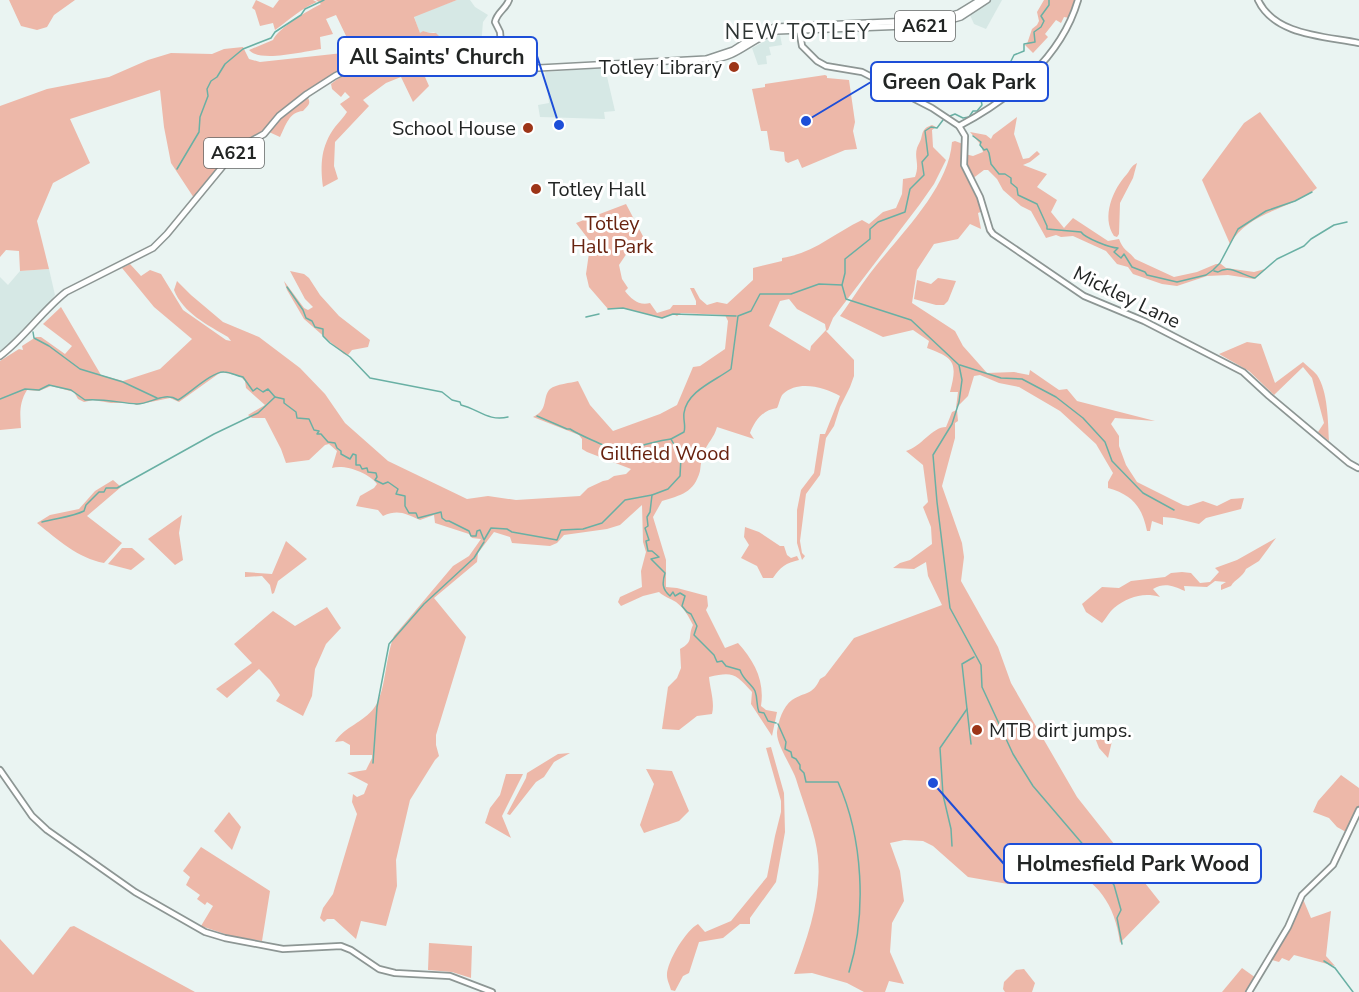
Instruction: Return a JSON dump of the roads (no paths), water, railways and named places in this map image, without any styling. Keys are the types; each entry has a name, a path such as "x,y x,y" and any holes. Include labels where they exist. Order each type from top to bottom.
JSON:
{"main road":[{"name":"A621","path":"0,356 66,292 153,248 237,149 264,134 285,111 335,76 363,62 403,55 458,57 520,69 578,68 706,59 732,50 769,29 934,20 959,13 980,0"},
{"name":"A621","path":"799,27 871,28 933,25 961,16 987,0"}],"street":[{"path":"503,66 500,32 495,21 509,0"},
{"path":"799,27 802,46 817,61 826,66 862,72 958,126 985,112 1023,83 1061,39 1070,25 1078,0"},
{"path":"1257,0 1262,9 1273,18 1298,31 1359,43"},
{"name":"Mickley Lane","path":"958,126 965,136 964,165 980,197 993,234 1076,292 1144,321 1243,372 1359,468"},
{"path":"0,770 32,816 47,830 135,892 205,932 283,949 341,946 379,969 395,973 450,976 492,992"},
{"path":"1249,992 1288,927 1302,895 1333,865 1359,810"}],"waterway":[{"path":"177,169 199,132 200,117 208,96 207,89 225,64 243,49 271,38 275,32 301,15 305,9 324,0"},
{"path":"950,116 955,114 963,118 969,117 973,111 977,111 982,105 983,88 985,86 987,90 991,88 995,75 1010,63 1014,55 1024,51 1024,44 1035,42 1034,32 1041,27 1044,21 1041,16 1049,5 1049,0"},
{"path":"0,399 25,389 39,390 49,385 71,390 85,400 137,404 163,397 178,400 214,375 229,373 243,377 253,391 257,388 263,392 268,389 275,397 284,399 284,403 296,412 297,418 309,419 314,430 319,431 317,434 321,434 328,442 335,443 341,454 350,459 353,454 356,455 356,465 360,465 362,469 367,468 368,472 376,473 375,480 383,484 388,482 398,489 396,494 405,496 405,506 409,513 416,513 418,518 441,512 442,518 469,531 471,536 476,536 477,531 480,530 484,540 491,528 507,529 512,532 557,540 561,530 583,529 602,523 625,500 652,495 668,489 680,476 681,457 671,439 684,432 684,413 690,399 703,387 731,369 738,316 751,311 760,294 791,294 819,284 842,285 845,259 870,239 870,229 878,222 905,212 910,189 924,175 922,162 928,155 925,131 931,127 937,128 943,120"},
{"path":"973,136 981,142 980,145 984,150 987,149 991,164 999,174 1005,174 1011,178 1011,183 1017,188 1018,195 1037,204 1047,229 1081,232 1098,242 1118,248 1114,252 1121,258 1124,254 1132,267 1147,275 1177,282 1206,275 1220,263 1238,229 1266,211 1295,201 1312,192"},
{"path":"1214,271 1227,269 1255,278 1277,259 1304,246 1334,225 1347,222"},
{"path":"842,285 846,299 911,320 959,365 962,380 959,402 952,424 933,455 950,608 981,665 982,687 1013,754 1033,786 1114,885 1121,910 1117,918 1122,944"},
{"path":"287,287 306,318 312,321 315,327 323,329 323,336 350,357 370,378 442,392 452,400 460,402 461,405 484,414 495,418 508,417"},
{"path":"608,309 623,308 662,318 673,314 736,316"},
{"path":"586,317 599,314"},
{"path":"33,332 34,338 80,369 123,382 157,398"},
{"path":"960,365 1001,378 1022,379 1056,397 1083,418 1105,442 1112,461 1143,493 1174,510"},
{"path":"42,522 84,511 86,505 99,492 104,492 106,488 117,488 214,434 258,413 275,397"},
{"path":"537,416 619,450 671,439"},
{"path":"652,495 650,512 647,517 648,526 645,528 649,540 646,541 648,551 652,551 659,557 651,559 665,573 663,583 665,591 670,596 673,592 675,596 680,593 685,596 682,606 691,614 697,626 694,635 714,655 717,662 722,661 726,666 740,670 755,691 759,712 764,713 768,721 776,723"},
{"path":"373,763 377,707 389,644 424,604 474,558 484,542"},
{"path":"952,846 951,829 943,795 940,748 967,709 962,664 974,657"},
{"path":"967,709 971,744"},
{"path":"778,724 786,742 785,749 791,752 792,757 800,765 806,782 838,782 853,827 860,876 860,901 855,949 849,972"},
{"path":"1324,961 1335,968 1353,992"}],"place":[{"name":"Totley Library","path":"734,67"},
{"name":"Green Oak Park","path":"806,121"},
{"name":"All Saints' Church","path":"559,125"},
{"name":"School House","path":"528,128"},
{"name":"Totley Hall","path":"536,189"},
{"name":"MTB dirt jumps.","path":"977,730"},
{"name":"Holmesfield Park Wood","path":"933,783"}],"district":[{"name":"NEW TOTLEY","path":"798,32"}],"park label":[{"name":"Totley Hall Park","path":"612,234"},
{"name":"Gillfield Wood","path":"665,453"}]}
